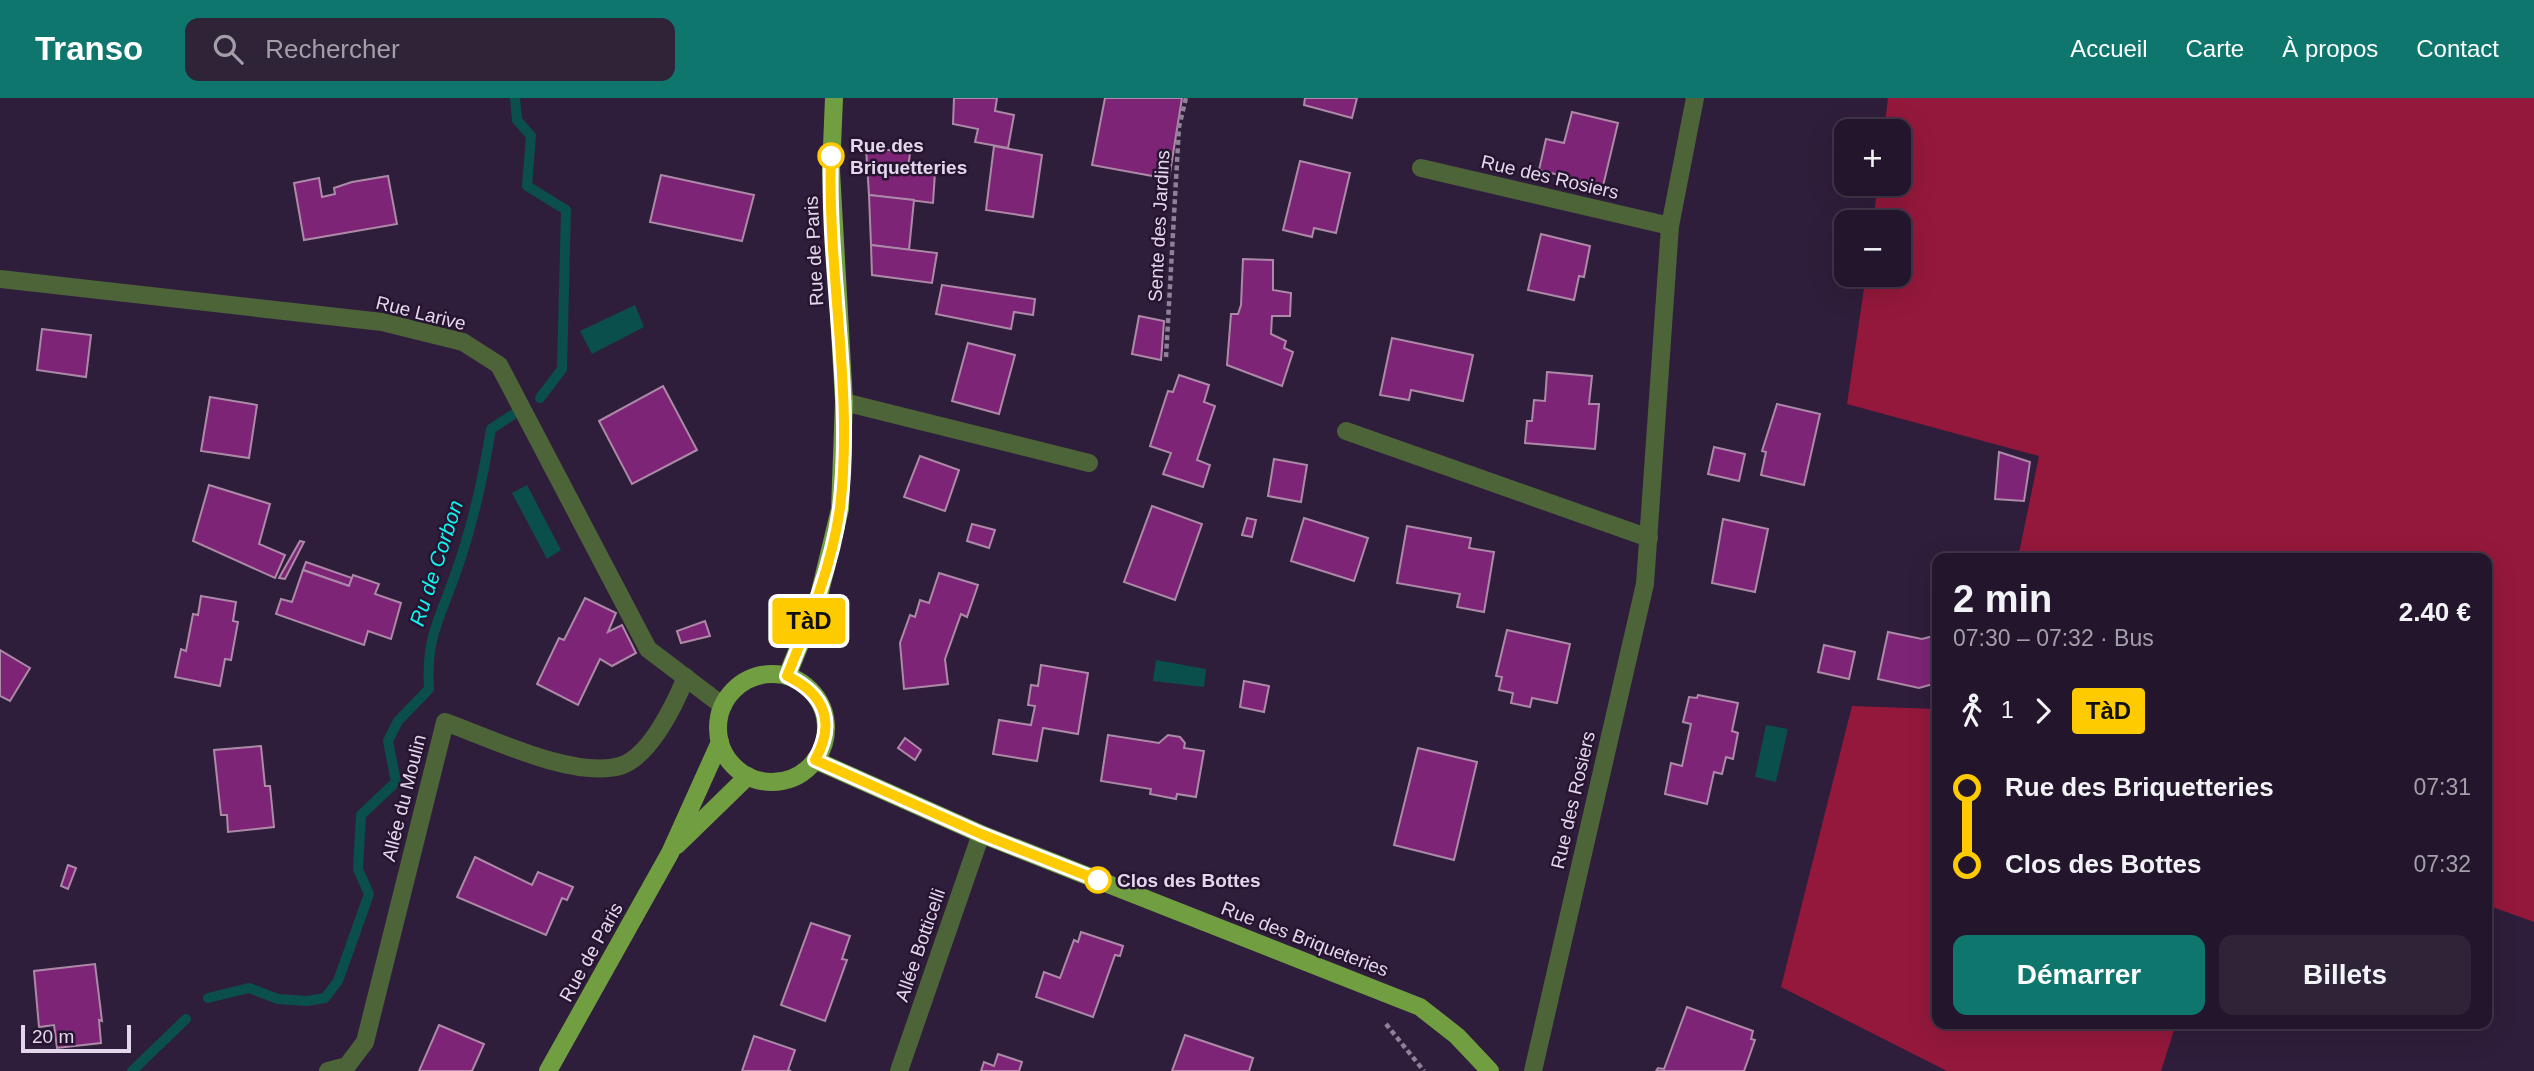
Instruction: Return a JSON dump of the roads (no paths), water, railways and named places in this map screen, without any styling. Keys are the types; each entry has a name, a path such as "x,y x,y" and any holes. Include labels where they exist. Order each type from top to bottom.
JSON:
{"main road":[{"name":"Rue de Paris","path":"787,676 818,600 840,509 844,402 831,171 834,98"},
{"path":"757,676 787,676 803,684 816,696 823,710 826,728 823,745 815,760 792,778 762,781 748,776 736,767 720,742 718,724 723,706 742,682 757,676"},
{"name":"Rue de Paris","path":"548,1071 670,853 720,742"},
{"name":"Rue des Briqueteries","path":"815,760 981,834 1420,1007 1457,1035 1490,1071"},
{"name":"Rue de Paris","path":"670,853 748,776"}],"street":[{"name":"Rue des Rosiers","path":"1533,1071 1646,584 1670,226 1695,98"},
{"name":"Rue des Rosiers","path":"1421,168 1670,226"},
{"name":"Rue Larive","path":"0,279 382,322 463,342 499,365 648,649 723,706"},
{"path":"844,402 1089,463"},
{"path":"1346,431 1649,538"},
{"name":"Allée du Moulin","path":"328,1071 347,1066 365,1042 444,722 565,764 621,766 640,754 653,737 675,704 685,677"},
{"name":"Allée Botticelli","path":"899,1071 981,834"}],"waterway":[{"name":"Ru de Corbon","path":"515,98 517,120 531,136 527,186 566,210 562,369 540,398"},
{"name":"Ru de Corbon","path":"208,998 249,988 278,999 307,1001 325,998 338,981 369,894 358,869 361,815 396,782 388,741 398,721 429,689 432,642 472,521 491,429 517,412"},
{"name":"Ru de Corbon","path":"132,1071 186,1019"}],"place":[{"name":"Rue des Briquetteries","path":"831,156"},
{"name":"Clos des Bottes","path":"1098,880"}]}
